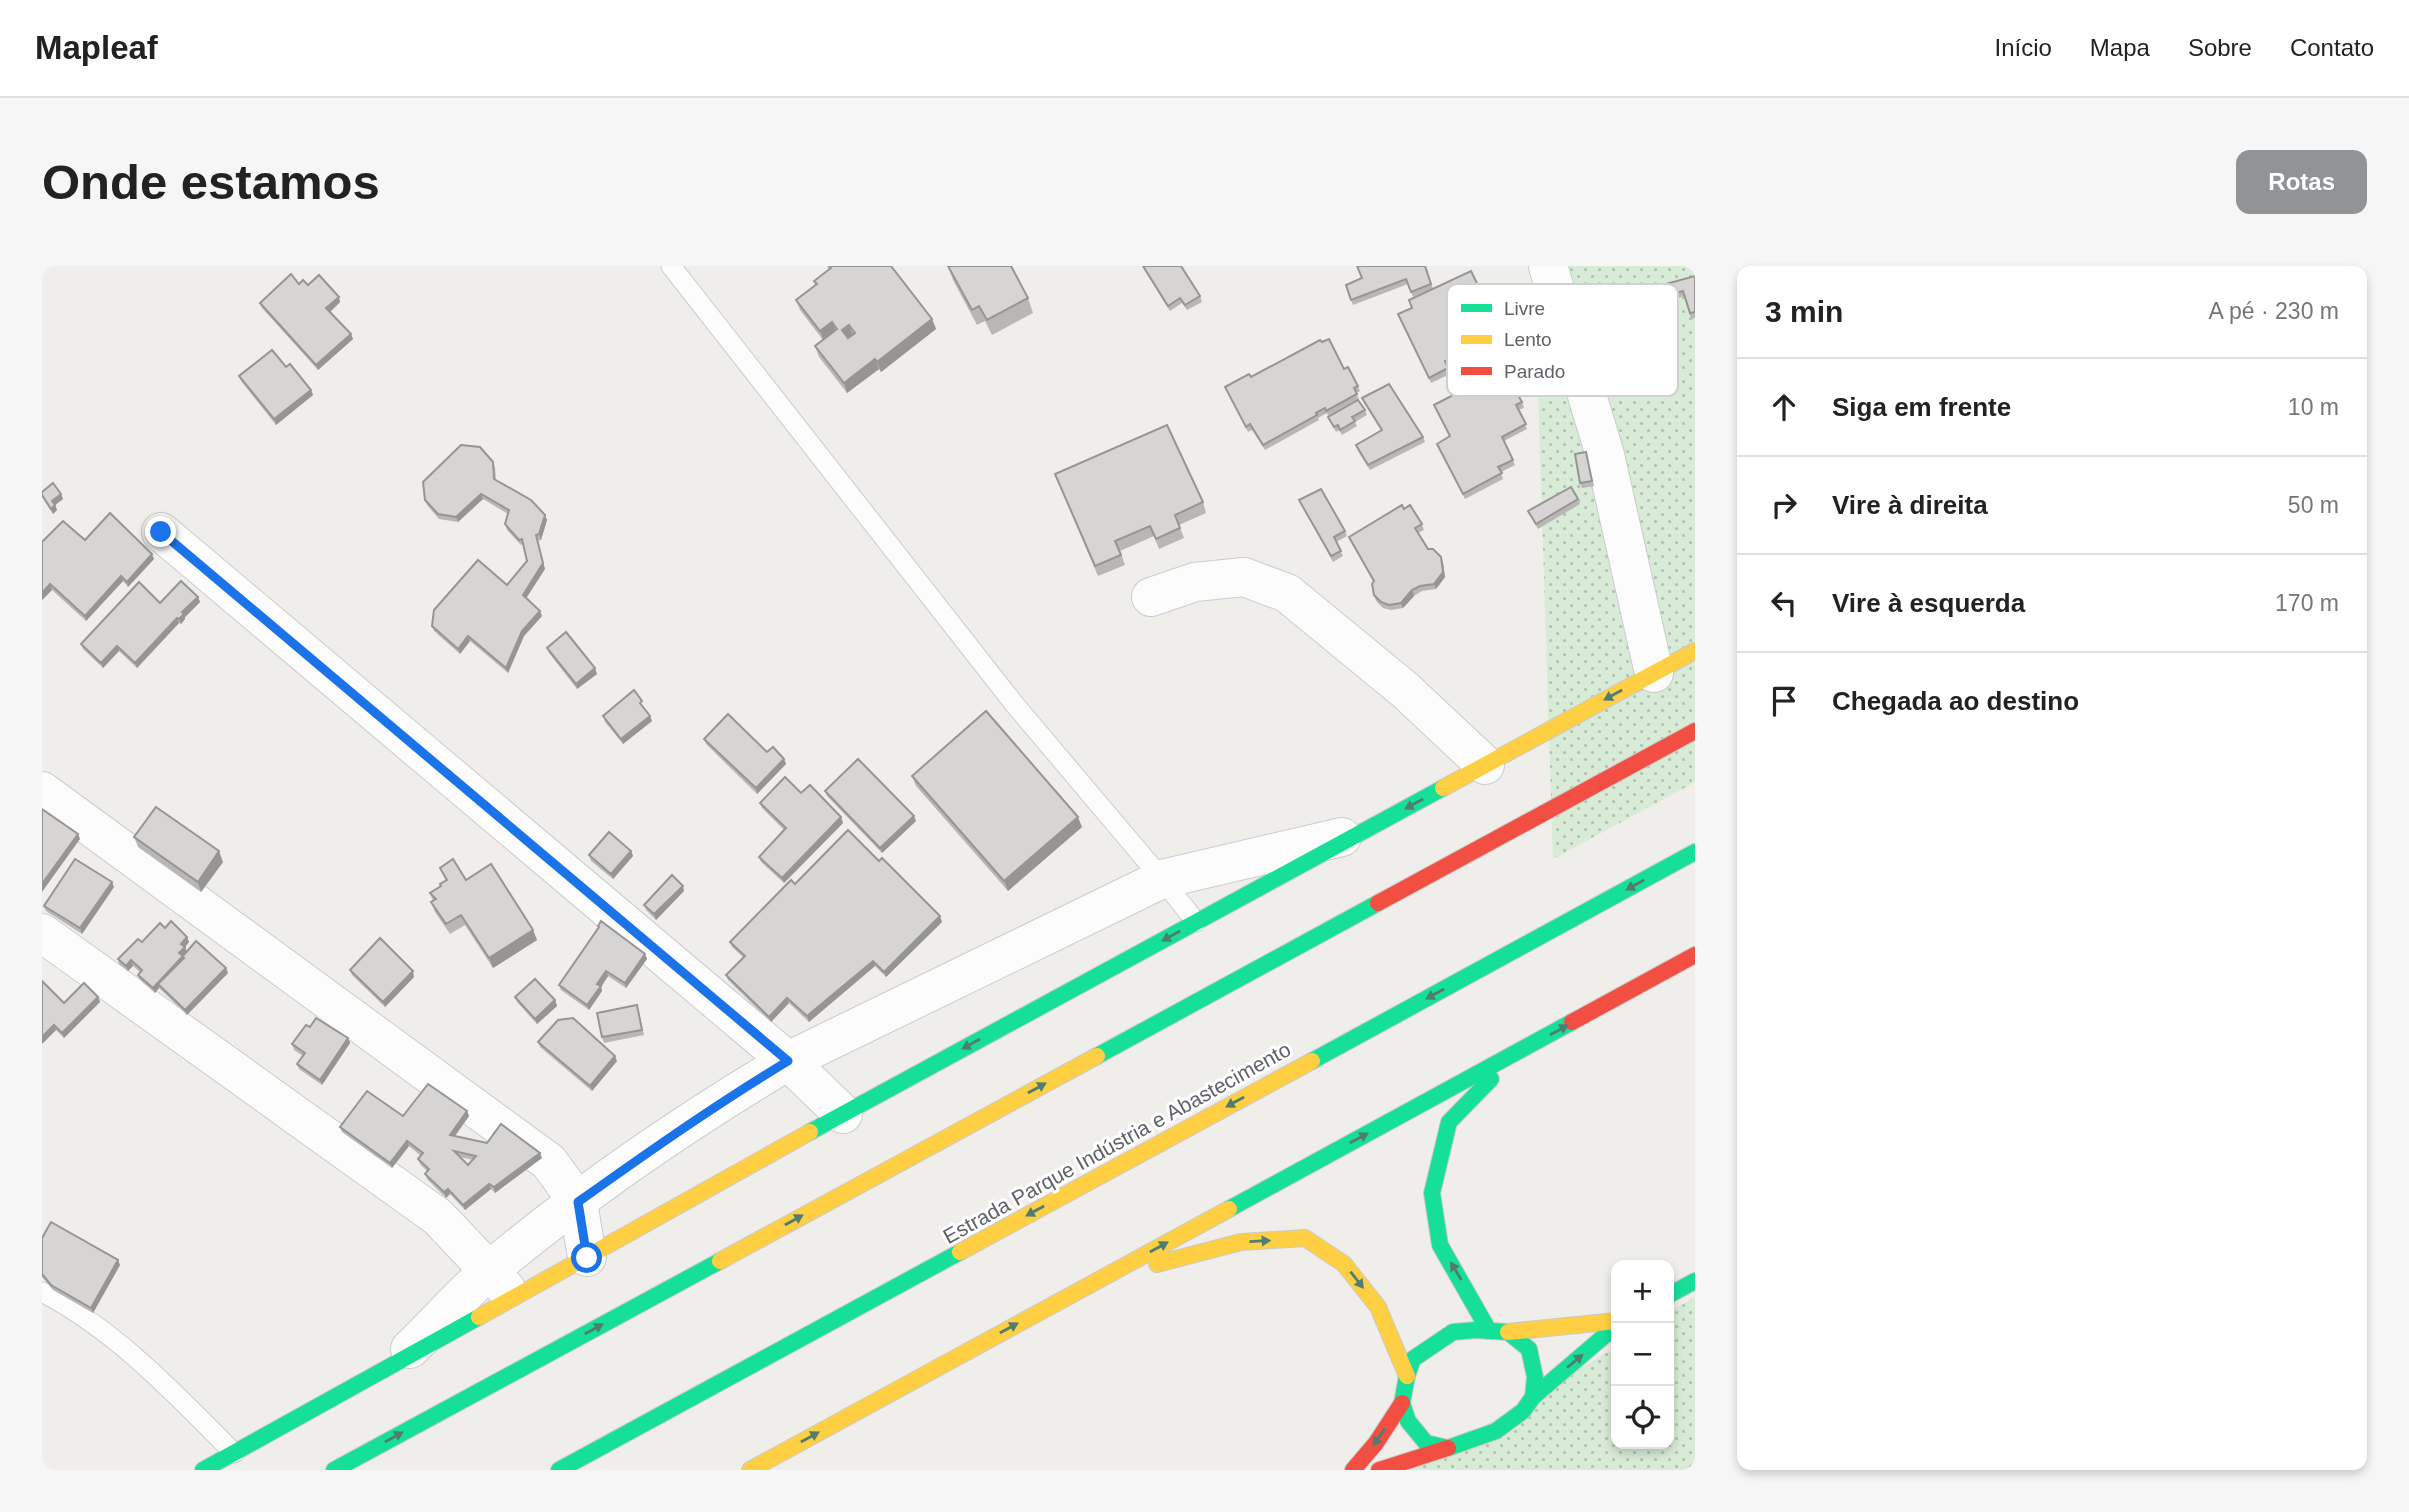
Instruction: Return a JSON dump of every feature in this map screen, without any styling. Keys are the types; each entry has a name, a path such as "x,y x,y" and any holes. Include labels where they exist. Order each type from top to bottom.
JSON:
{"main road":[{"path":"502,1285 587,1258 843,1114 1695,651"},
{"path":"334,1470 1695,731"},
{"name":"Estrada Parque Indústria e Abastecimento","path":"559,1470 1695,852"},
{"path":"750,1470 1695,955"},
{"path":"1489,1331 1440,1245 1432,1193 1449,1122 1516,1053"},
{"path":"1099,1279 1241,1241 1305,1238 1344,1264 1378,1307 1407,1376"},
{"path":"1674,1292 1695,1281"},
{"path":"1353,1470 1376,1443 1402,1403 1413,1359 1453,1332 1508,1332 1611,1324"},
{"path":"1379,1470 1496,1431 1523,1411 1533,1396 1611,1328"},
{"path":"1508,1332 1529,1349 1535,1377 1533,1396"},
{"path":"203,1470 394,1364"},
{"path":"1402,1403 1408,1421 1426,1443 1448,1448"}],"street":[{"path":"1548,266 1553,284"},
{"path":"1587,396 1605,455 1654,673"},
{"path":"161,532 788,1061 843,1114"},
{"path":"1152,597 1195,582 1244,577 1287,593 1405,690 1485,765"},
{"path":"42,792 549,1162 578,1202 587,1258"},
{"path":"394,1364 502,1285 578,1202 710,1109 788,1061 1162,879 1361,832"},
{"path":"42,933 438,1217 502,1285"}],"lane":[{"path":"671,266 1015,705 1196,922"},
{"path":"42,1292 70,1306 156,1373 234,1453"}],"green space":[{"path":"1534,266 1695,266 1695,782 1553,859 1538,396 1678,396 1678,284 1535,284"},
{"path":"1695,1297 1695,1470 1411,1470 1611,1350 1611,1449 1674,1449 1674,1309"}],"building":[{"path":"830,266 891,266 932,319 877,362 875,359 844,383 815,346 837,329 832,322 820,331 796,300 817,284 814,281 831,268","holes":["849,325 855,333 848,338 842,330"]},
{"path":"948,266 1011,266 1028,298 987,320 979,306 972,310"},
{"path":"1143,266 1181,266 1200,296 1185,305 1180,298 1168,306"},
{"path":"1357,266 1425,266 1431,284 1411,292 1406,279 1351,300 1346,285 1362,278"},
{"path":"1471,271 1477,284 1447,284 1447,369 1429,378 1398,314 1412,308 1409,300"},
{"path":"291,274 299,284 303,280 308,285 319,275 339,297 326,308 351,334 316,365 260,303"},
{"path":"1695,276 1695,312 1690,313 1683,291 1678,292 1678,284 1666,284"},
{"path":"1329,339 1344,369 1348,367 1358,386 1354,388 1357,394 1326,411 1325,408 1263,445 1250,424 1246,427 1225,387 1249,374 1251,377 1320,340 1322,342"},
{"path":"272,350 286,367 290,364 311,390 274,419 239,376"},
{"path":"1389,384 1423,437 1368,465 1356,445 1382,430 1362,398"},
{"path":"1451,396 1519,396 1522,402 1516,405 1526,424 1502,437 1513,460 1498,467 1502,473 1463,494 1437,444 1450,436 1434,405"},
{"path":"1358,400 1365,410 1352,417 1355,421 1340,430 1338,425 1334,427 1328,417"},
{"path":"1167,425 1203,502 1175,515 1180,528 1156,539 1150,526 1115,541 1121,555 1095,566 1055,474"},
{"path":"461,445 480,447 493,462 494,479 531,500 545,515 539,534 536,535 543,563 523,595 540,611 522,631 506,668 468,636 458,649 432,626 434,610 478,560 507,585 527,561 522,539 519,540 505,524 509,510 481,494 456,517 438,514 425,500 423,482"},
{"path":"1586,452 1592,481 1580,483 1575,454"},
{"path":"53,483 61,494 52,501 55,505 51,509 42,492"},
{"path":"1571,487 1578,499 1536,524 1528,511"},
{"path":"1321,489 1345,531 1334,537 1341,551 1331,556 1299,500"},
{"path":"1402,505 1404,509 1410,505 1422,524 1415,528 1428,549 1433,549 1441,557 1443,572 1434,584 1420,586 1412,590 1401,603 1389,605 1374,595 1374,581 1349,537"},
{"path":"110,513 152,554 127,582 121,576 85,616 50,584 42,593 42,542 63,521 85,540"},
{"path":"181,581 198,597 135,663 117,646 101,663 81,644 139,582 160,603"},
{"path":"566,632 595,668 576,684 547,648"},
{"path":"634,690 650,716 621,739 603,716"},
{"path":"986,711 1078,817 1004,881 912,776"},
{"path":"728,714 767,752 773,747 784,759 756,788 704,739"},
{"path":"858,759 914,816 880,848 825,791"},
{"path":"785,777 801,793 810,785 841,817 782,878 759,857 786,828 760,803"},
{"path":"156,807 219,851 198,882 134,837"},
{"path":"42,809 78,834 42,884"},
{"path":"848,830 879,861 882,858 940,916 884,972 873,961 807,1016 787,998 769,1017 726,975 745,956 730,942 791,880 795,884"},
{"path":"609,832 631,851 611,874 589,855"},
{"path":"75,859 112,882 80,928 44,906"},
{"path":"453,859 466,880 491,864 533,930 489,958 461,915 446,924 431,902 436,899 430,893 447,880 440,868"},
{"path":"672,875 683,886 654,914 644,905"},
{"path":"171,921 187,937 181,944 185,947 179,953 183,956 153,988 138,975 142,970 131,960 126,966 118,959 138,939 142,942 160,923 165,928"},
{"path":"601,921 645,954 625,983 606,971 597,984 601,986 587,1005 559,985"},
{"path":"380,938 413,971 383,1002 350,970"},
{"path":"196,941 226,968 185,1010 158,984 184,958 182,957"},
{"path":"535,979 555,1000 535,1019 515,997"},
{"path":"42,981 64,1003 84,983 98,997 62,1033 54,1025 42,1037"},
{"path":"637,1005 642,1030 602,1037 597,1013"},
{"path":"316,1018 348,1038 320,1080 297,1064 305,1053 292,1044 306,1025 310,1027"},
{"path":"573,1018 615,1056 590,1086 538,1042 558,1020"},
{"path":"428,1084 467,1111 450,1135 487,1143 501,1124 540,1153 494,1187 489,1184 463,1205 448,1189 444,1192 425,1174 429,1169 418,1159 423,1153 407,1141 390,1163 340,1127 367,1091 403,1116","holes":["454,1151 476,1156 468,1165"]},
{"path":"51,1222 118,1260 91,1308 51,1285 42,1274 42,1238"}],"traffic: fast":[{"path":"810,1132 1443,788"},
{"path":"1312,1061 1695,852"},
{"path":"1097,1056 1378,903"},
{"path":"1229,1209 1572,1022"},
{"path":"1489,1331 1440,1245 1432,1193 1449,1122 1491,1079"},
{"path":"559,1470 960,1252"},
{"path":"334,1470 720,1261"},
{"path":"1674,1292 1695,1281"},
{"path":"203,1470 479,1317"},
{"path":"1476,1330 1508,1332 1529,1349 1535,1377 1533,1397 1523,1411 1496,1431 1448,1448 1426,1443 1408,1421 1402,1403 1413,1359 1453,1332 1476,1330"},
{"path":"1533,1397 1611,1330"}],"traffic: slow":[{"path":"1443,788 1695,651"},
{"path":"720,1261 1097,1056"},
{"path":"960,1252 1312,1061"},
{"path":"479,1317 810,1132"},
{"path":"750,1470 1229,1209"},
{"path":"1157,1264 1241,1242 1305,1238 1344,1264 1378,1307 1407,1376"},
{"path":"1508,1332 1611,1322"}],"traffic: jam":[{"path":"1378,903 1695,731"},
{"path":"1572,1022 1695,955"},
{"path":"1353,1470 1376,1443 1402,1403"},
{"path":"1379,1470 1448,1448"}],"route":[{"path":"161,532 788,1061 733,1094 578,1202 587,1258"}]}
